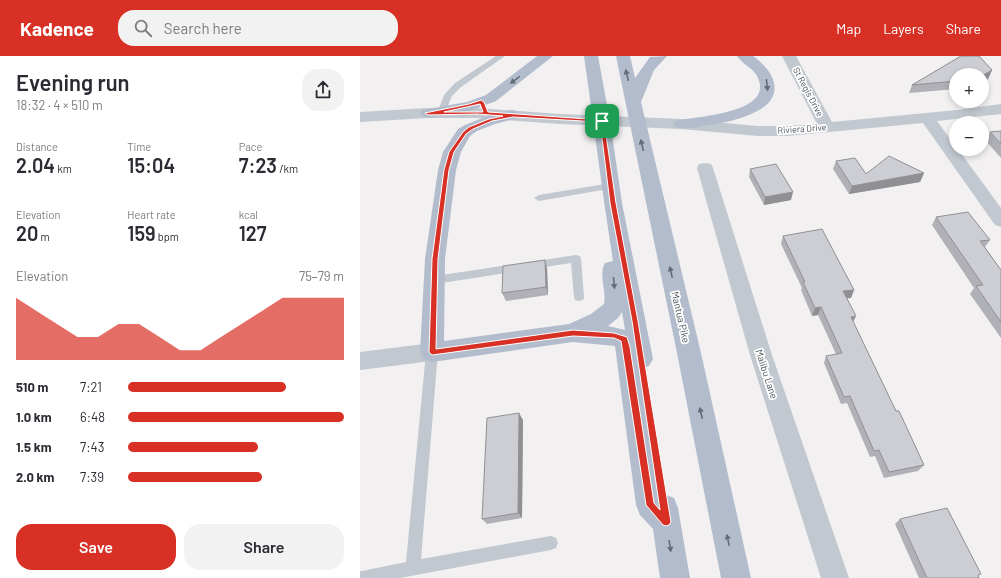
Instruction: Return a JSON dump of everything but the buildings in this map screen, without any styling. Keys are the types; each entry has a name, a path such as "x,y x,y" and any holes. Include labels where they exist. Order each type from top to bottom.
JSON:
{"main road":[{"path":"484,107 491,98 546,56"},
{"path":"591,56 612,195 635,321 675,578"},
{"name":"Mantua Pike","path":"623,56 689,353 736,578"},
{"path":"635,111 647,69 653,61 660,56"},
{"path":"681,124 732,116 760,103 768,92 767,81 762,71 744,56"},
{"path":"512,115 490,120 471,128 464,133 452,152 447,170 435,259 432,352 573,333 614,336 624,339 627,347 650,505 666,522"},
{"path":"573,333 604,317 615,303 608,223 612,195"}],"street":[{"name":"St Regis Drive","path":"789,56 827,128"},
{"name":"Riviera Drive","path":"360,117 484,107 512,115 602,121 635,111 681,124 758,131 787,131 927,118 1001,109"},
{"path":"927,118 1001,221"},
{"name":"Malibu Lane","path":"705,168 761,355 834,578"},
{"path":"360,362 432,352"}],"lane":[{"path":"435,112 458,85 501,56"},
{"path":"539,198 612,195"},
{"path":"435,280 576,260 579,297"},
{"path":"413,568 432,352"},
{"path":"362,578 551,543"}],"route":[{"path":"602,121 538,118 486,113 481,102 470,106 428,113 477,113 512,115 490,120 471,128 464,133 452,152 447,170 435,259 432,352 573,333 614,336 624,339 627,347 650,505 666,522 635,321 613,203 602,121"}]}
